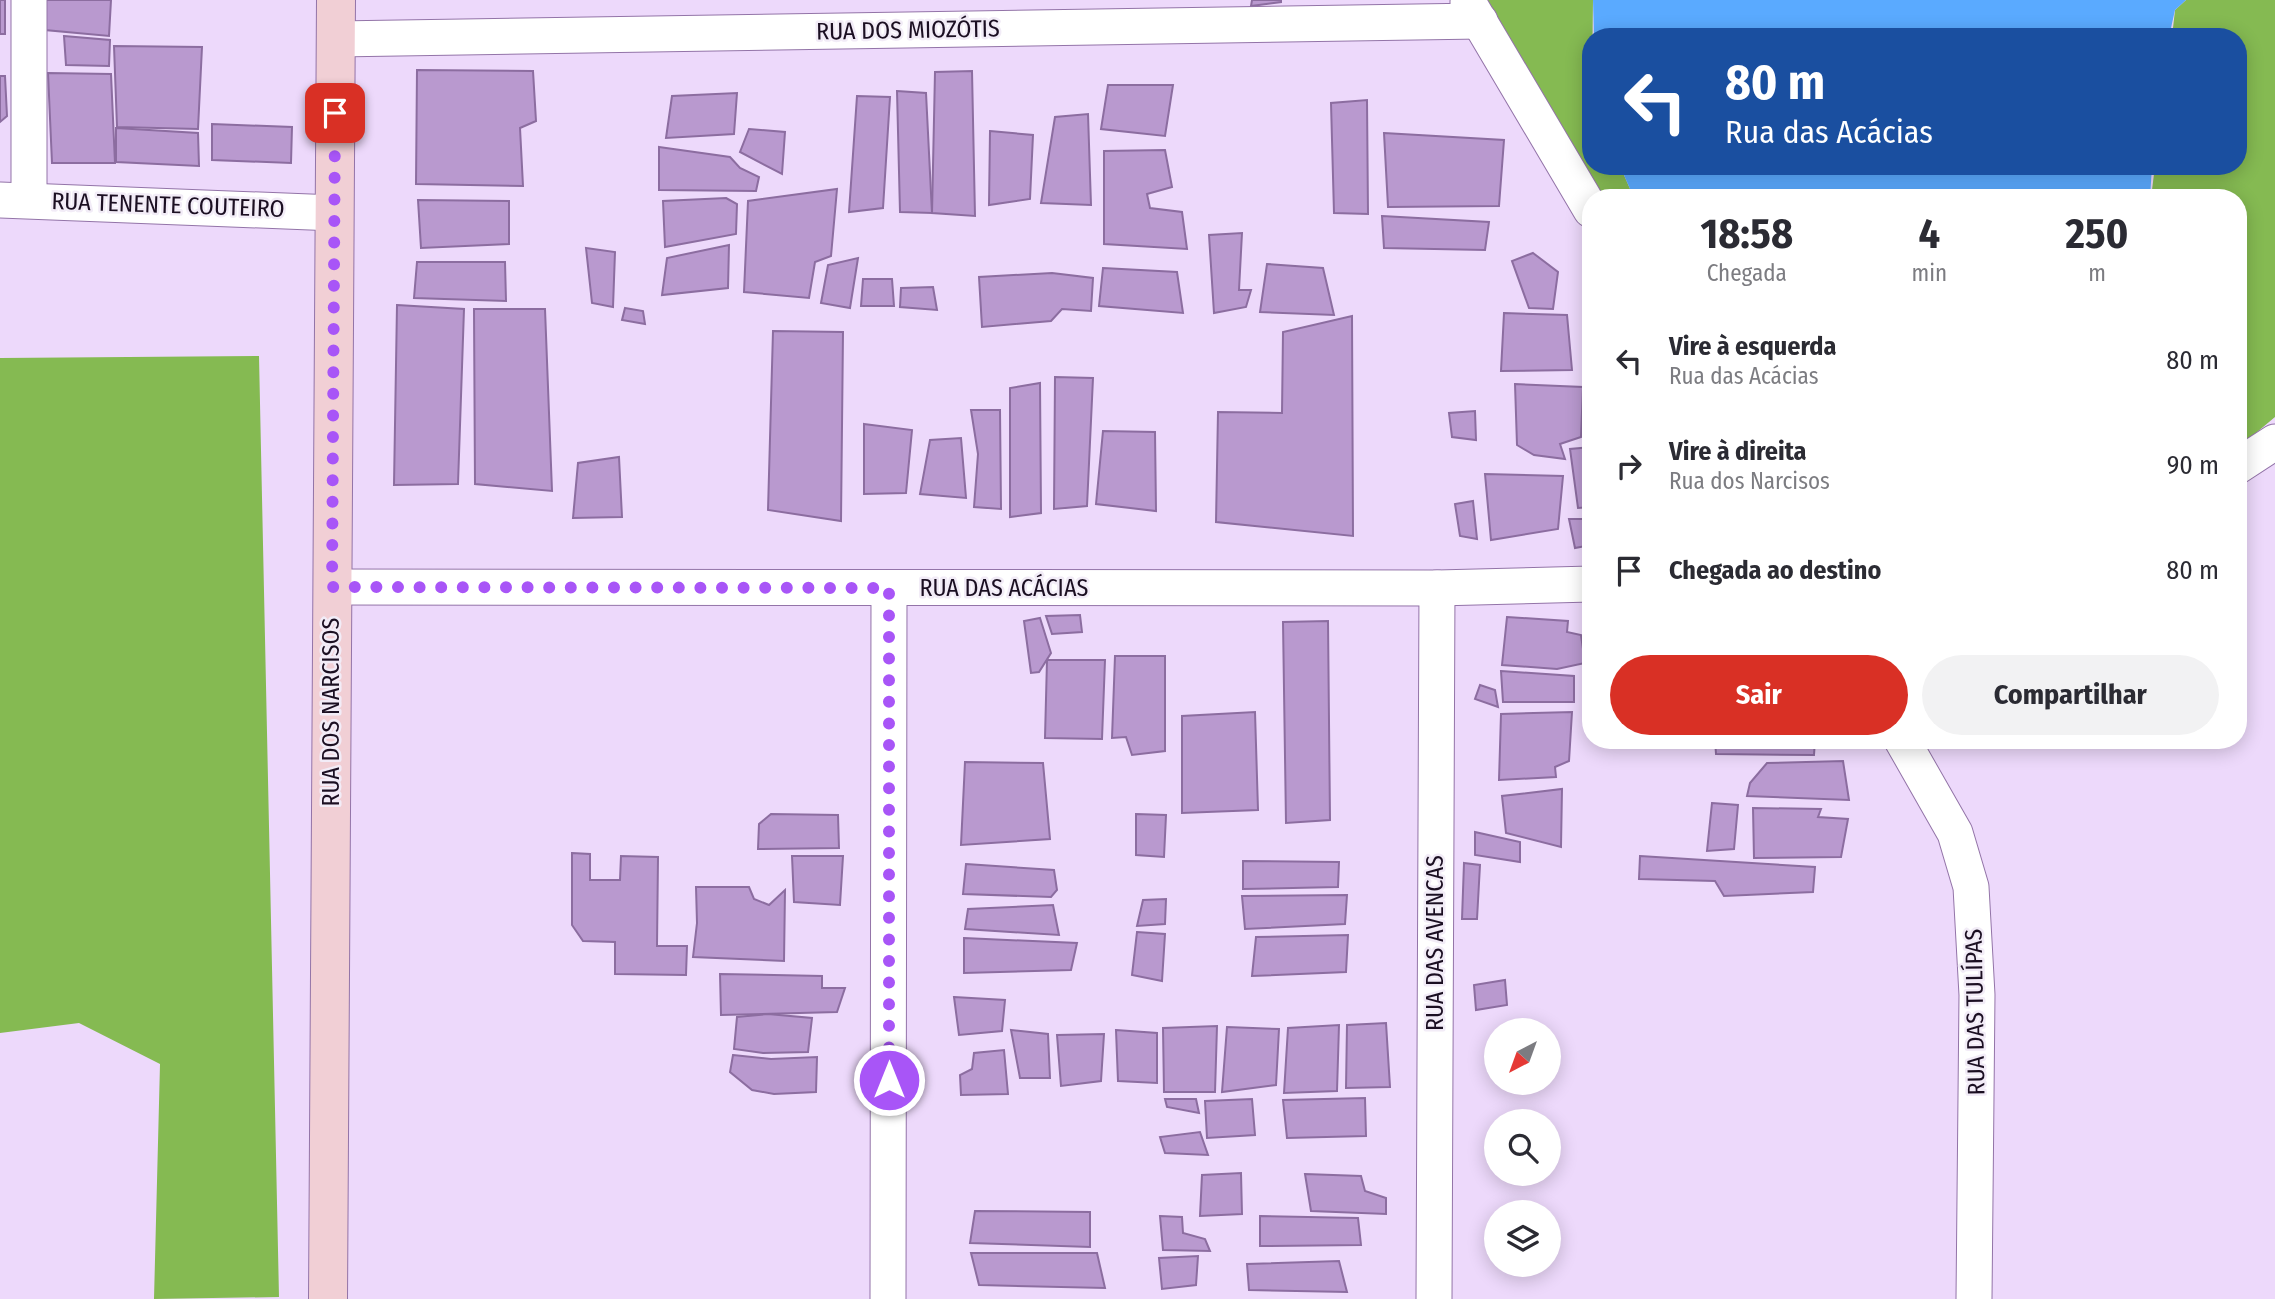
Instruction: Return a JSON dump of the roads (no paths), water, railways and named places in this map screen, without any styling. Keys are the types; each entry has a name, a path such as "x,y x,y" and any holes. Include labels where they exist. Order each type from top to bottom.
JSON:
{"street":[{"path":"14,200 29,0"},
{"name":"RUA DOS NARCISOS","path":"328,1299 336,0"},
{"path":"1473,10 1582,195"},
{"name":"RUA DOS MIOZÓTIS","path":"336,38 1473,10"},
{"name":"RUA TENENTE COUTEIRO","path":"14,200 335,213"},
{"path":"2247,460 2275,442"},
{"name":"RUA DAS ACÁCIAS","path":"332,587 1437,588 1582,584"},
{"path":"888,1299 889,588"},
{"name":"RUA DAS AVENCAS","path":"1434,1299 1437,588"},
{"name":"RUA DAS TULÍPAS","path":"1907,749 1955,834 1971,887 1977,995 1974,1299"}],"water":[{"path":"1593,0 2186,0 2175,10 2171,28 1594,28"},
{"path":"1624,175 2151,175 2151,189 1630,189"}]}
